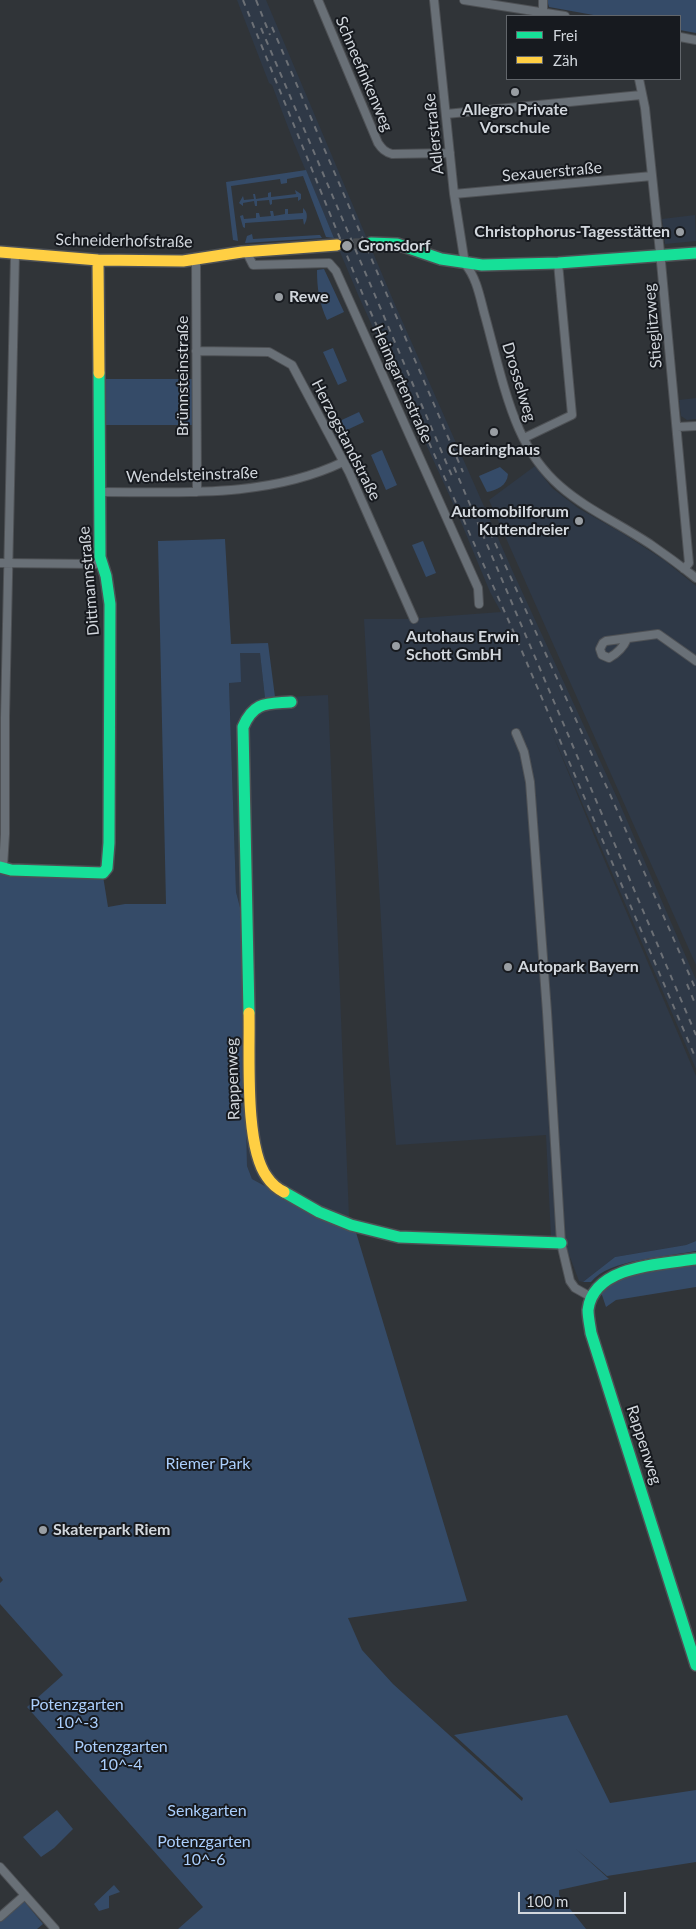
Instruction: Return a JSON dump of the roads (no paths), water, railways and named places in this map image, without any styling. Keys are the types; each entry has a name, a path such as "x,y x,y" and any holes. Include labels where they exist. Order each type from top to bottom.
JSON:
{"street":[{"name":"Schneefinkenweg","path":"318,0 378,143 384,152 392,154 450,153"},
{"name":"Adlerstraße","path":"434,0 454,194 465,264"},
{"path":"464,0 560,15"},
{"path":"543,0 543,12"},
{"path":"681,37 696,40"},
{"name":"Stieglitzweg","path":"639,80 652,176 677,427 689,562 684,569"},
{"path":"446,114 641,95"},
{"name":"Sexauerstraße","path":"454,194 652,176"},
{"path":"371,243 405,246 441,259 465,264 499,266 696,253"},
{"name":"Schneiderhofstraße","path":"0,252 98,260 166,261 196,259 246,251 337,245"},
{"name":"Heimgartenstraße","path":"246,251 253,265 329,263 336,271 478,588 479,604"},
{"path":"1,867 5,834 4,563 15,254"},
{"name":"Brünnsteinstraße","path":"196,259 197,492"},
{"name":"Dittmannstraße","path":"1,867 11,870 103,873 107,868 109,837 110,604 104,566 100,562 98,260"},
{"path":"524,438 572,416 558,263"},
{"name":"Drosselweg","path":"465,264 472,271 516,422 542,468 577,501 650,544 696,578"},
{"name":"Herzogstandstraße","path":"196,351 269,352 286,360 296,372 373,524 414,619"},
{"path":"677,427 696,426"},
{"name":"Wendelsteinstraße","path":"100,492 197,492 267,486 298,478 343,462"},
{"path":"4,563 96,564 100,562"},
{"path":"627,639 658,634 696,661"},
{"name":"Rappenweg","path":"291,702 262,704 247,718 243,727 251,1124 260,1164 266,1178 279,1189 319,1212 358,1226 399,1237 561,1243"},
{"path":"516,733 524,752 530,782 547,1012 561,1243 570,1281 575,1288 591,1297 599,1284 613,1275 696,1259"},
{"name":"Rappenweg","path":"591,1297 587,1315 591,1333 696,1665"},
{"path":"0,1867 50,1927"},
{"path":"0,1917 25,1895"}],"tunnel":[{"path":"337,245 371,243"}],"railway":[{"path":"243,0 363,295 515,635 696,1059"},
{"path":"256,0 270,35"},
{"path":"272,27 463,472"},
{"path":"261,28 452,476"},
{"path":"454,467 696,1035"},
{"path":"490,532 609,792 696,990"},
{"path":"687,984 696,1006"}],"place":[{"name":"Allegro Private Vorschule","path":"515,92"},
{"name":"Christophorus-Tagesstätten","path":"680,232"},
{"name":"Gronsdorf","path":"347,246"},
{"name":"Rewe","path":"279,297"},
{"name":"Clearinghaus","path":"494,432"},
{"name":"Automobilforum Kuttendreier","path":"579,521"},
{"name":"Autohaus Erwin Schott GmbH","path":"396,646"},
{"name":"Autopark Bayern","path":"508,967"},
{"name":"Skaterpark Riem","path":"43,1530"}],"park label":[{"name":"Riemer Park","path":"208,1464"},
{"name":"Potenzgarten 10^-3","path":"77,1714"},
{"name":"Potenzgarten 10^-4","path":"121,1756"},
{"name":"Senkgarten","path":"207,1811"},
{"name":"Potenzgarten 10^-6","path":"204,1851"}]}
